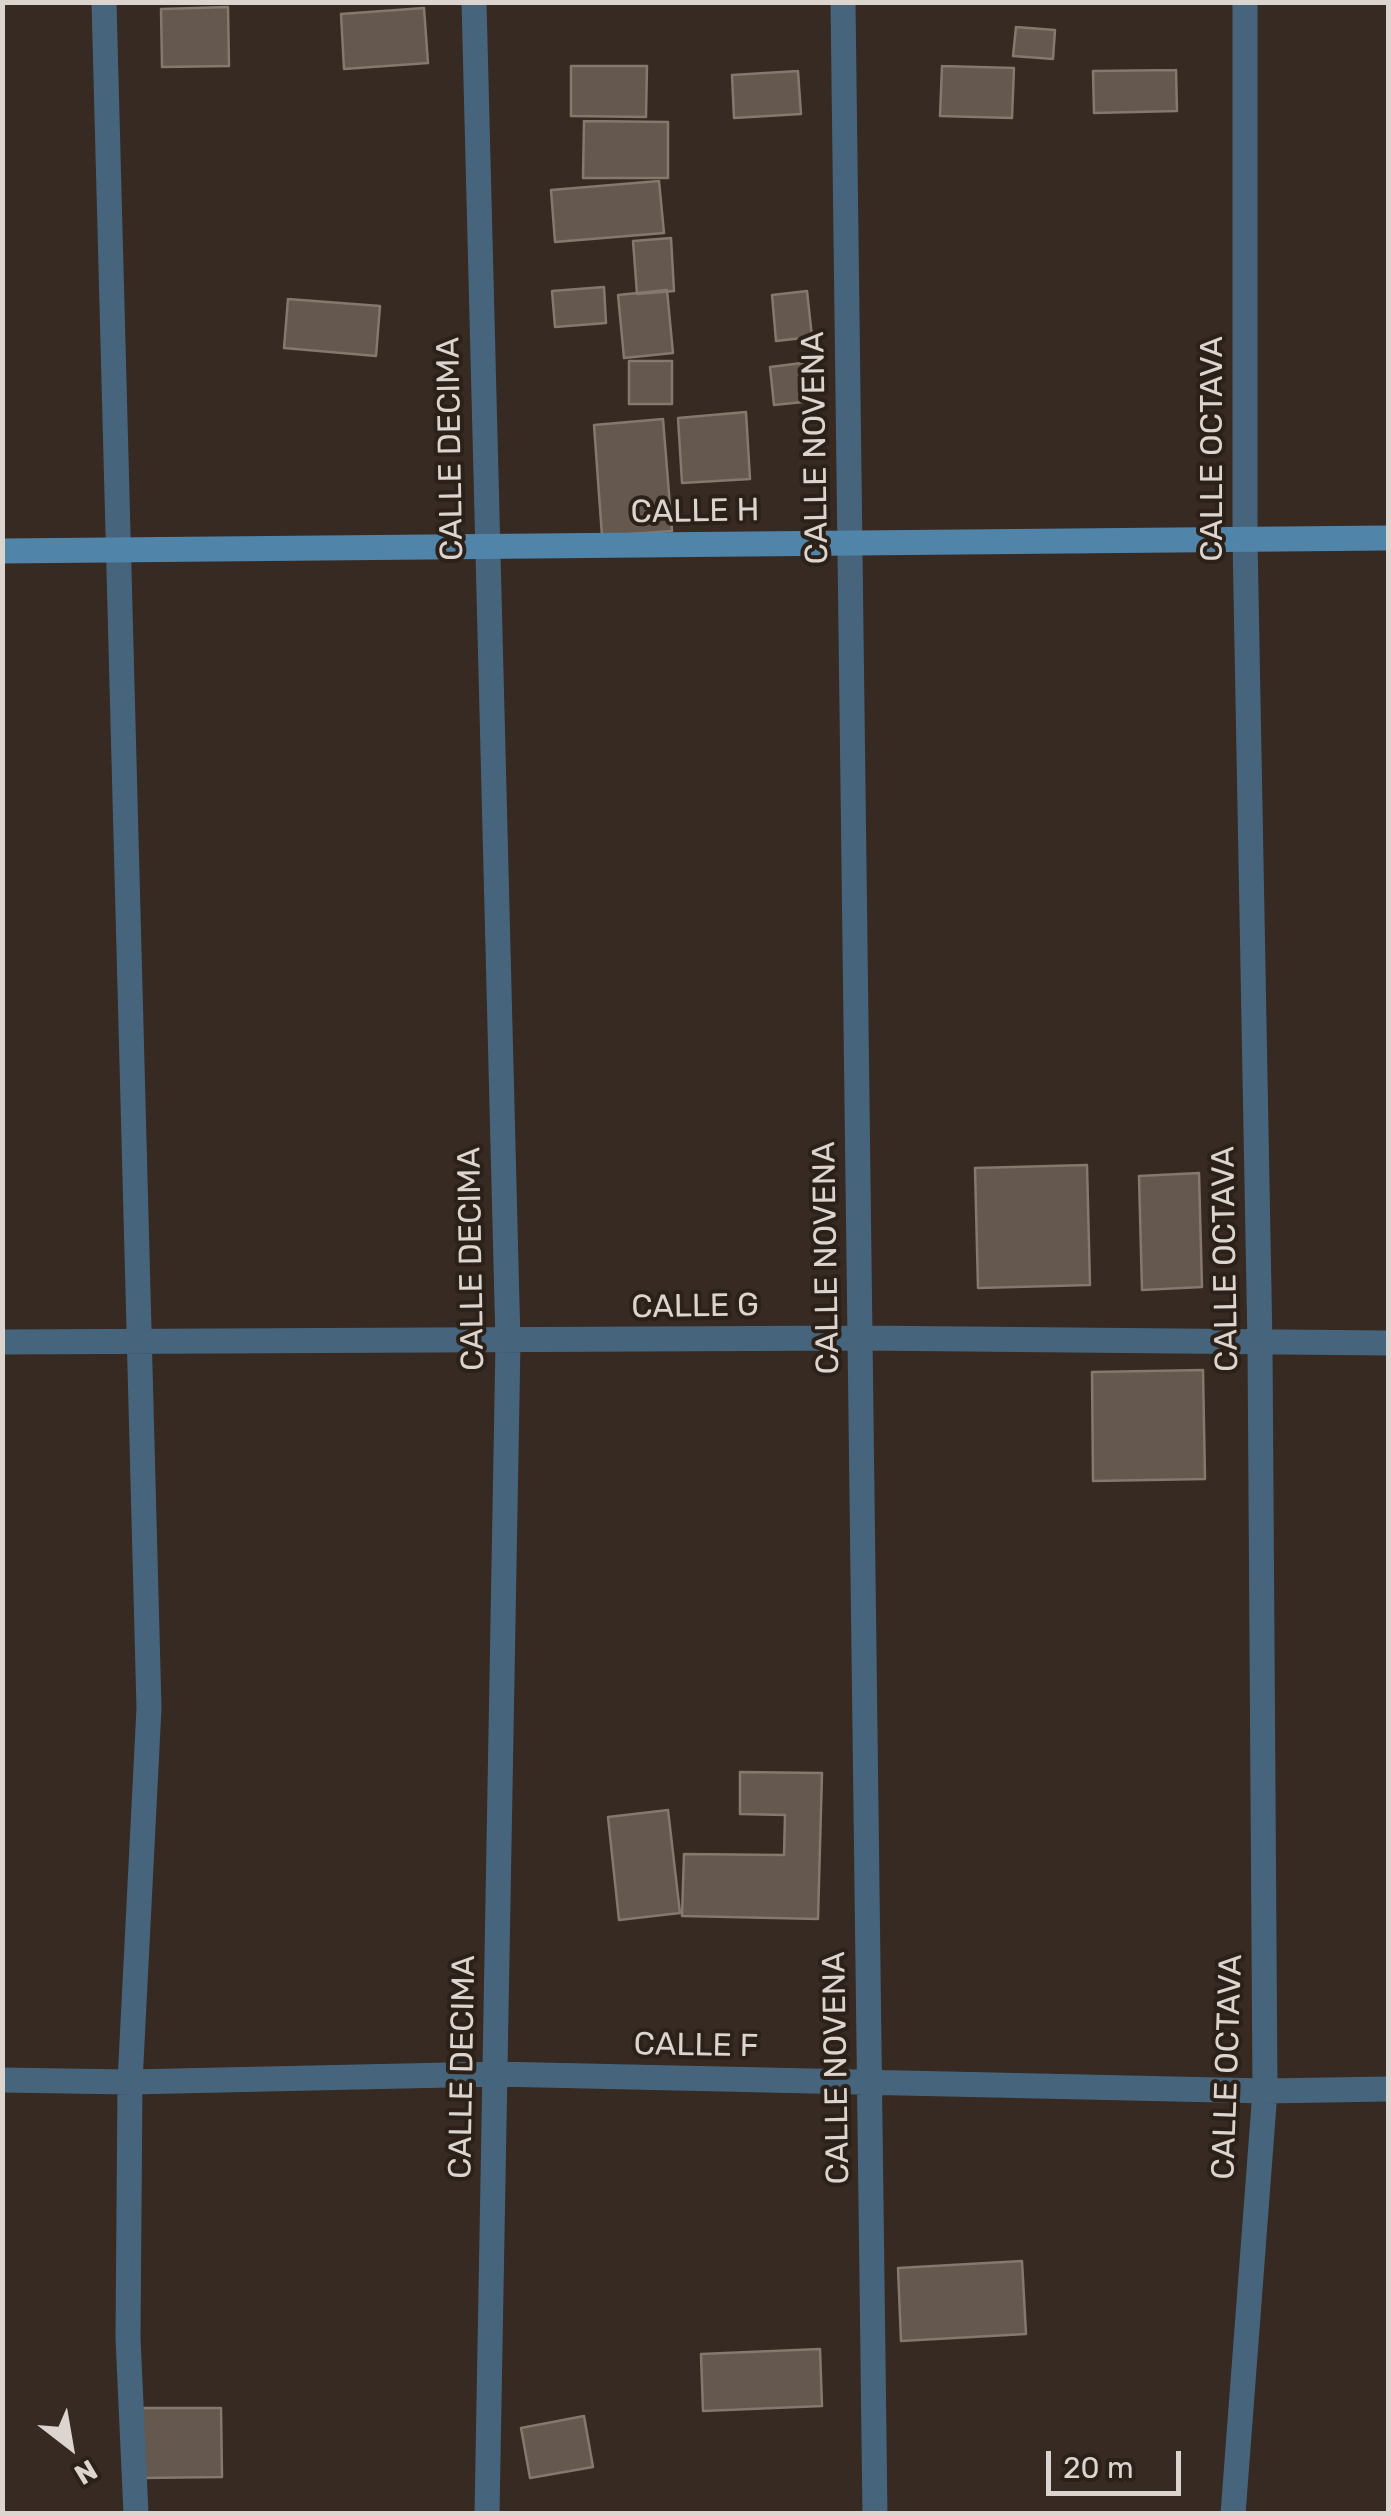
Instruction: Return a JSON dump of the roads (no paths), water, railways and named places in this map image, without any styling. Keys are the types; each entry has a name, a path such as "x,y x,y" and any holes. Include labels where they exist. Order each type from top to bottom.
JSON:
{"street":[{"path":"104,2 149,1708 130,2082 128,2338 136,2514"},
{"name":"CALLE DECIMA","path":"474,2 508,1342 487,2514"},
{"name":"CALLE NOVENA","path":"843,2 874,2514"},
{"name":"CALLE OCTAVA","path":"1233,2514 1265,2090 1260,1344 1245,539 1245,2"},
{"name":"CALLE H","path":"2,551 1388,538"},
{"name":"CALLE G","path":"2,1342 860,1338 1388,1343"},
{"name":"CALLE F","path":"2,2080 130,2082 495,2074 1265,2090 1388,2088"}]}
